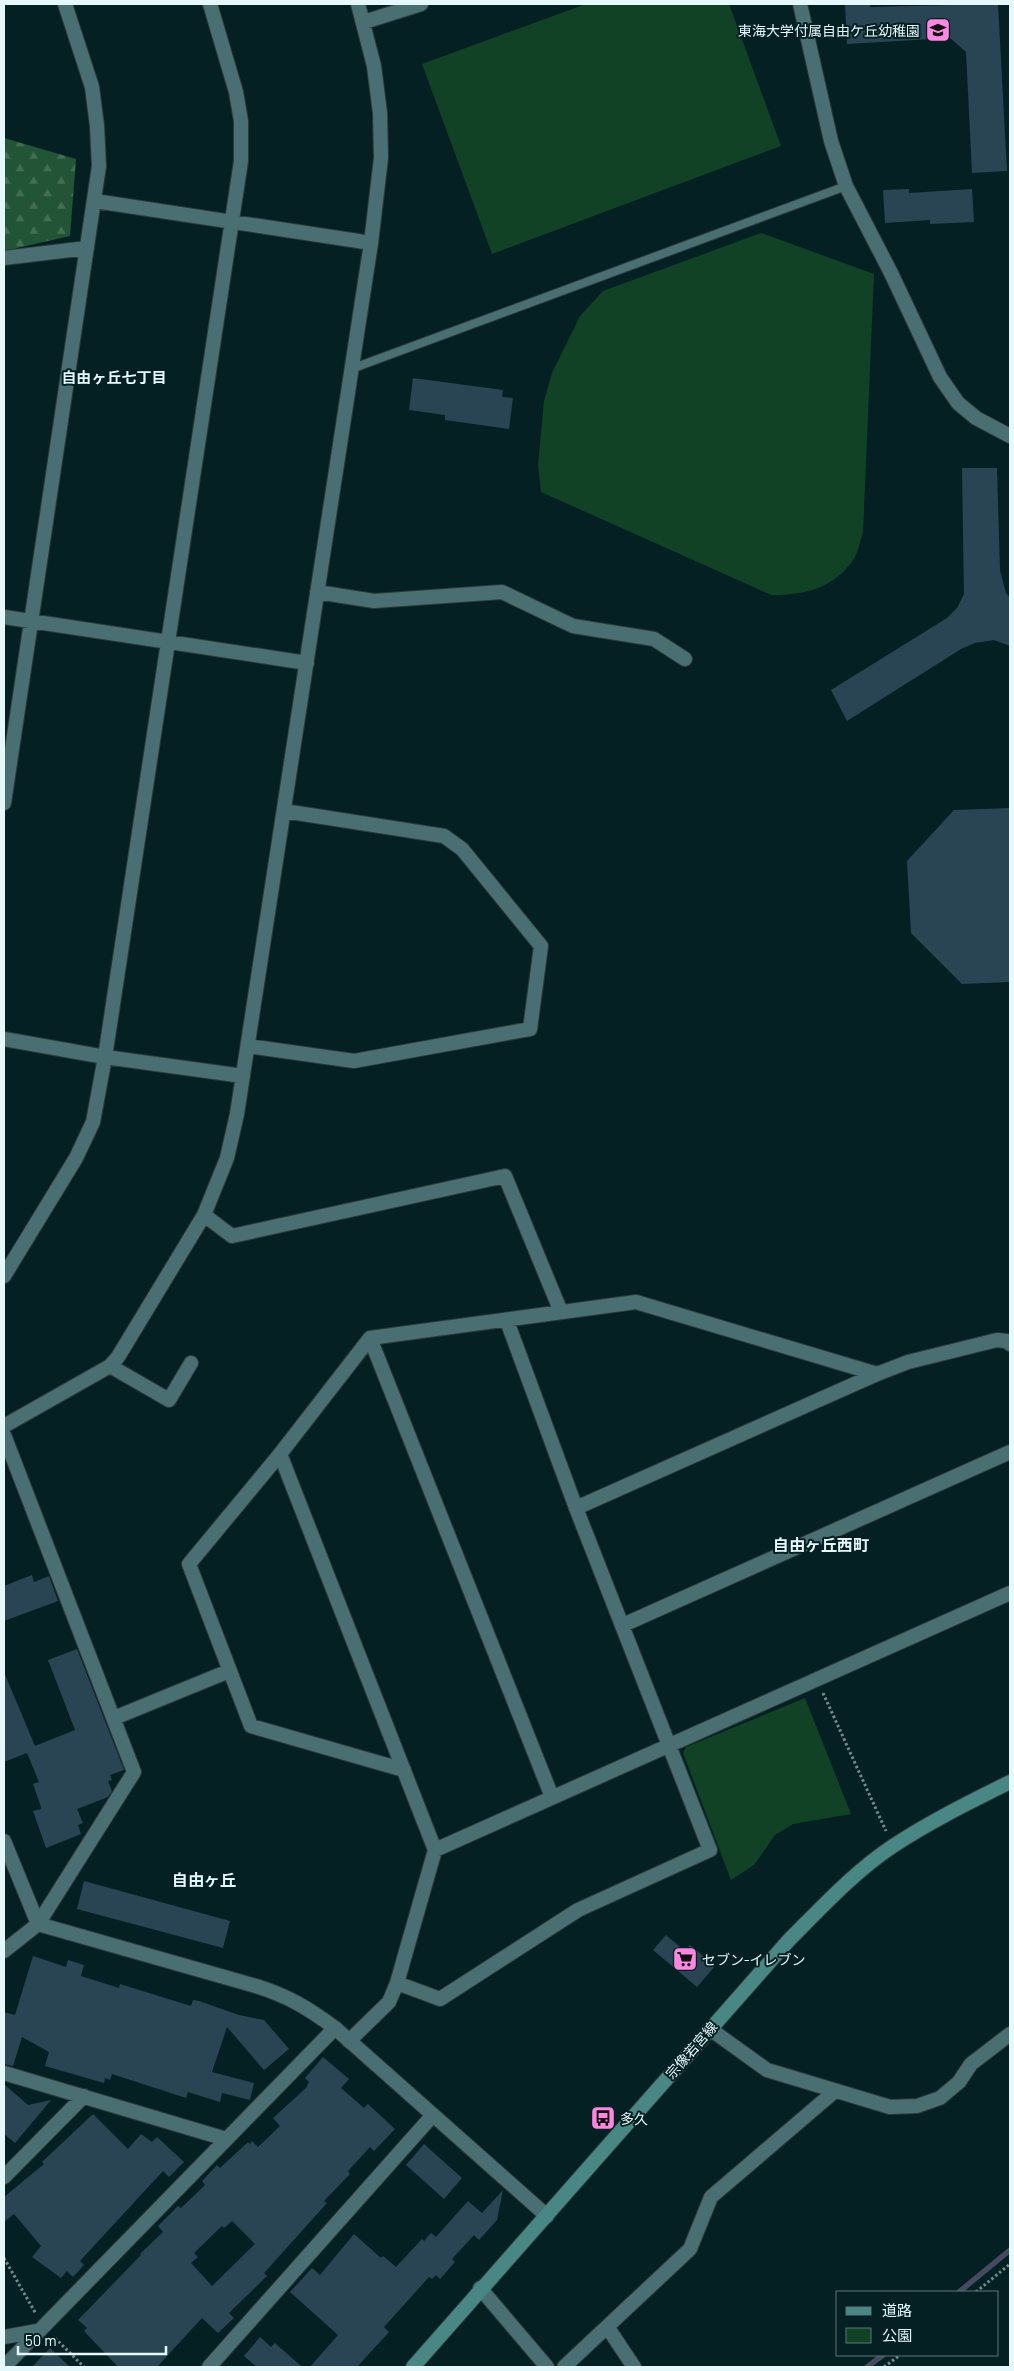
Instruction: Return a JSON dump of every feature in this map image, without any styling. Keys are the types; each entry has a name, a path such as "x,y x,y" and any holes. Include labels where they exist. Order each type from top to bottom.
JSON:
{"main road":[{"name":"宗像若宮線","path":"413,2367 480,2288 547,2216 789,1940 828,1901 861,1870 893,1846 948,1813 1010,1782"}],"street":[{"path":"4,803 99,166 97,126 92,87 65,4"},
{"path":"4,1276 76,1158 93,1122 105,1057 233,224 241,161 241,121 227,57 210,4"},
{"path":"4,1426 110,1366 118,1357 204,1215 227,1158 244,1076 371,243 381,158 380,113 374,66 358,4"},
{"path":"364,22 421,4"},
{"path":"803,7 831,141 846,186 891,273 940,378 958,403 976,418 1010,436"},
{"path":"95,202 371,243"},
{"path":"4,258 87,248"},
{"path":"317,592 374,601 502,592 572,626 654,639 685,659"},
{"path":"4,617 307,663"},
{"path":"248,1046 354,1061 530,1029 541,946 462,849 444,836 284,811"},
{"path":"4,1039 105,1057 244,1076"},
{"path":"204,1215 232,1236 505,1176 561,1312"},
{"path":"404,1770 251,1726 189,1564 280,1454 370,1338 507,1321 636,1302 877,1374"},
{"path":"397,1983 440,1999 578,1910 710,1850 671,1746 576,1508 507,1321"},
{"path":"370,1338 552,1797"},
{"path":"576,1508 908,1362 997,1340 1008,1342"},
{"path":"110,1366 169,1400 192,1363"},
{"path":"4,1435 134,1772 38,1924 4,1951"},
{"path":"623,1625 1010,1452"},
{"path":"280,1454 435,1850 397,1983 389,2002 349,2042"},
{"path":"435,1850 1010,1593"},
{"path":"114,1718 229,1671"},
{"path":"4,1841 38,1924"},
{"path":"38,1924 283,1995 303,2005 335,2028 547,2216"},
{"path":"4,2367 37,2331 335,2028"},
{"path":"710,2029 767,2070 890,2107 917,2106 940,2098 959,2082 971,2064 1010,2034"},
{"path":"4,2072 226,2139"},
{"path":"564,2367 608,2328 690,2249 711,2197 835,2091"},
{"path":"4,2177 84,2096"},
{"path":"209,2367 433,2115"},
{"path":"480,2288 547,2367"},
{"path":"608,2328 634,2367"},
{"path":"4,2337 37,2331"}],"lane":[{"path":"351,369 846,186"}],"path":[{"path":"817,1679 893,1846"},
{"path":"977,2291 1010,2264"},
{"path":"884,2367 899,2356"}],"green space":[{"path":"586,4 729,4 781,146 492,254 422,64"},
{"path":"4,138 76,159 70,236 4,251"},
{"path":"761,233 874,274 863,533 854,559 837,577 827,584 807,592 783,595 771,595 541,492 538,465 544,401 552,373 580,316 603,291"},
{"path":"805,1698 851,1814 793,1824 775,1835 754,1865 731,1880 683,1753 686,1747"}],"building":[{"path":"845,4 870,4 870,7 998,4 1007,171 972,173 966,52 950,38 847,44"},
{"path":"909,189 909,193 972,189 974,222 930,224 930,220 885,223 883,190"},
{"path":"413,378 503,390 502,397 513,398 509,429 445,420 445,415 409,410"},
{"path":"962,468 997,468 1000,570 1006,593 1010,598 1010,646 994,640 975,643 961,649 847,721 831,690 947,618 957,608 964,594"},
{"path":"1010,808 1010,982 962,984 911,933 907,861 954,810"},
{"path":"32,1575 34,1582 49,1576 58,1601 4,1621 4,1586"},
{"path":"77,1649 124,1770 110,1775 112,1780 108,1781 112,1791 108,1797 77,1809 83,1823 78,1825 81,1834 46,1848 33,1811 41,1809 33,1784 39,1782 27,1753 4,1762 4,1672 35,1746 75,1730 48,1660"},
{"path":"84,1881 230,1921 223,1948 77,1909"},
{"name":"セブン-イレブン","path":"666,1935 685,1951 690,1945 715,1966 697,1987 653,1950"},
{"path":"33,1956 66,1967 68,1960 84,1965 81,1976 119,1988 120,1984 191,2006 193,2000 199,2001 239,2015 264,2020 289,2049 264,2070 227,2027 212,2072 254,2083 250,2100 222,2093 220,2102 188,2092 186,2098 112,2074 110,2080 105,2078 104,2083 45,2066 49,2052 22,2037 13,2066 4,2064 4,2012 15,2015"},
{"path":"323,2057 349,2079 341,2088 364,2108 368,2104 395,2129 374,2151 370,2147 348,2171 350,2174 324,2201 327,2203 264,2273 267,2276 229,2313 234,2318 218,2333 202,2318 157,2367 118,2367 84,2331 87,2328 78,2320 163,2232 158,2226 178,2206 181,2208 205,2185 202,2181 217,2165 220,2168 248,2142 250,2144 252,2141 258,2147 280,2126 273,2118 306,2088 309,2082 305,2078","holes":["232,2221 255,2244 212,2286 191,2263 198,2257 194,2253 222,2226 224,2228"]},
{"path":"4,2084 28,2105 51,2100 15,2143 4,2134"},
{"path":"93,2114 128,2149 141,2134 152,2142 157,2137 184,2162 169,2177 163,2171 80,2261 84,2265 73,2277 67,2271 61,2278 32,2257 41,2246 14,2214 4,2222 4,2197 44,2164 42,2162"},
{"path":"424,2144 462,2178 444,2199 406,2165"},
{"path":"503,2190 497,2220 479,2240 474,2235 452,2259 455,2262 440,2279 436,2275 432,2279 429,2277 384,2327 389,2332 357,2367 310,2367 338,2335 290,2292 312,2268 320,2275 354,2234 381,2258 383,2256 396,2267 422,2239 424,2241 431,2233 436,2237 468,2201 482,2213"},
{"path":"260,2337 271,2347 275,2343 302,2367 257,2367 244,2356"},
{"path":"50,2348 70,2367 32,2367"}],"waterway":[{"path":"960,2291 1010,2250"},
{"path":"867,2367 882,2356"}],"place":[{"name":"東海大学付属自由ケ丘幼稚園","path":"938,30"},
{"name":"セブン-イレブン","path":"685,1959"},
{"name":"多久","path":"603,2118"}],"district":[{"name":"自由ヶ丘七丁目","path":"114,377"},
{"name":"自由ヶ丘西町","path":"821,1544"},
{"name":"自由ヶ丘","path":"204,1879"}]}
